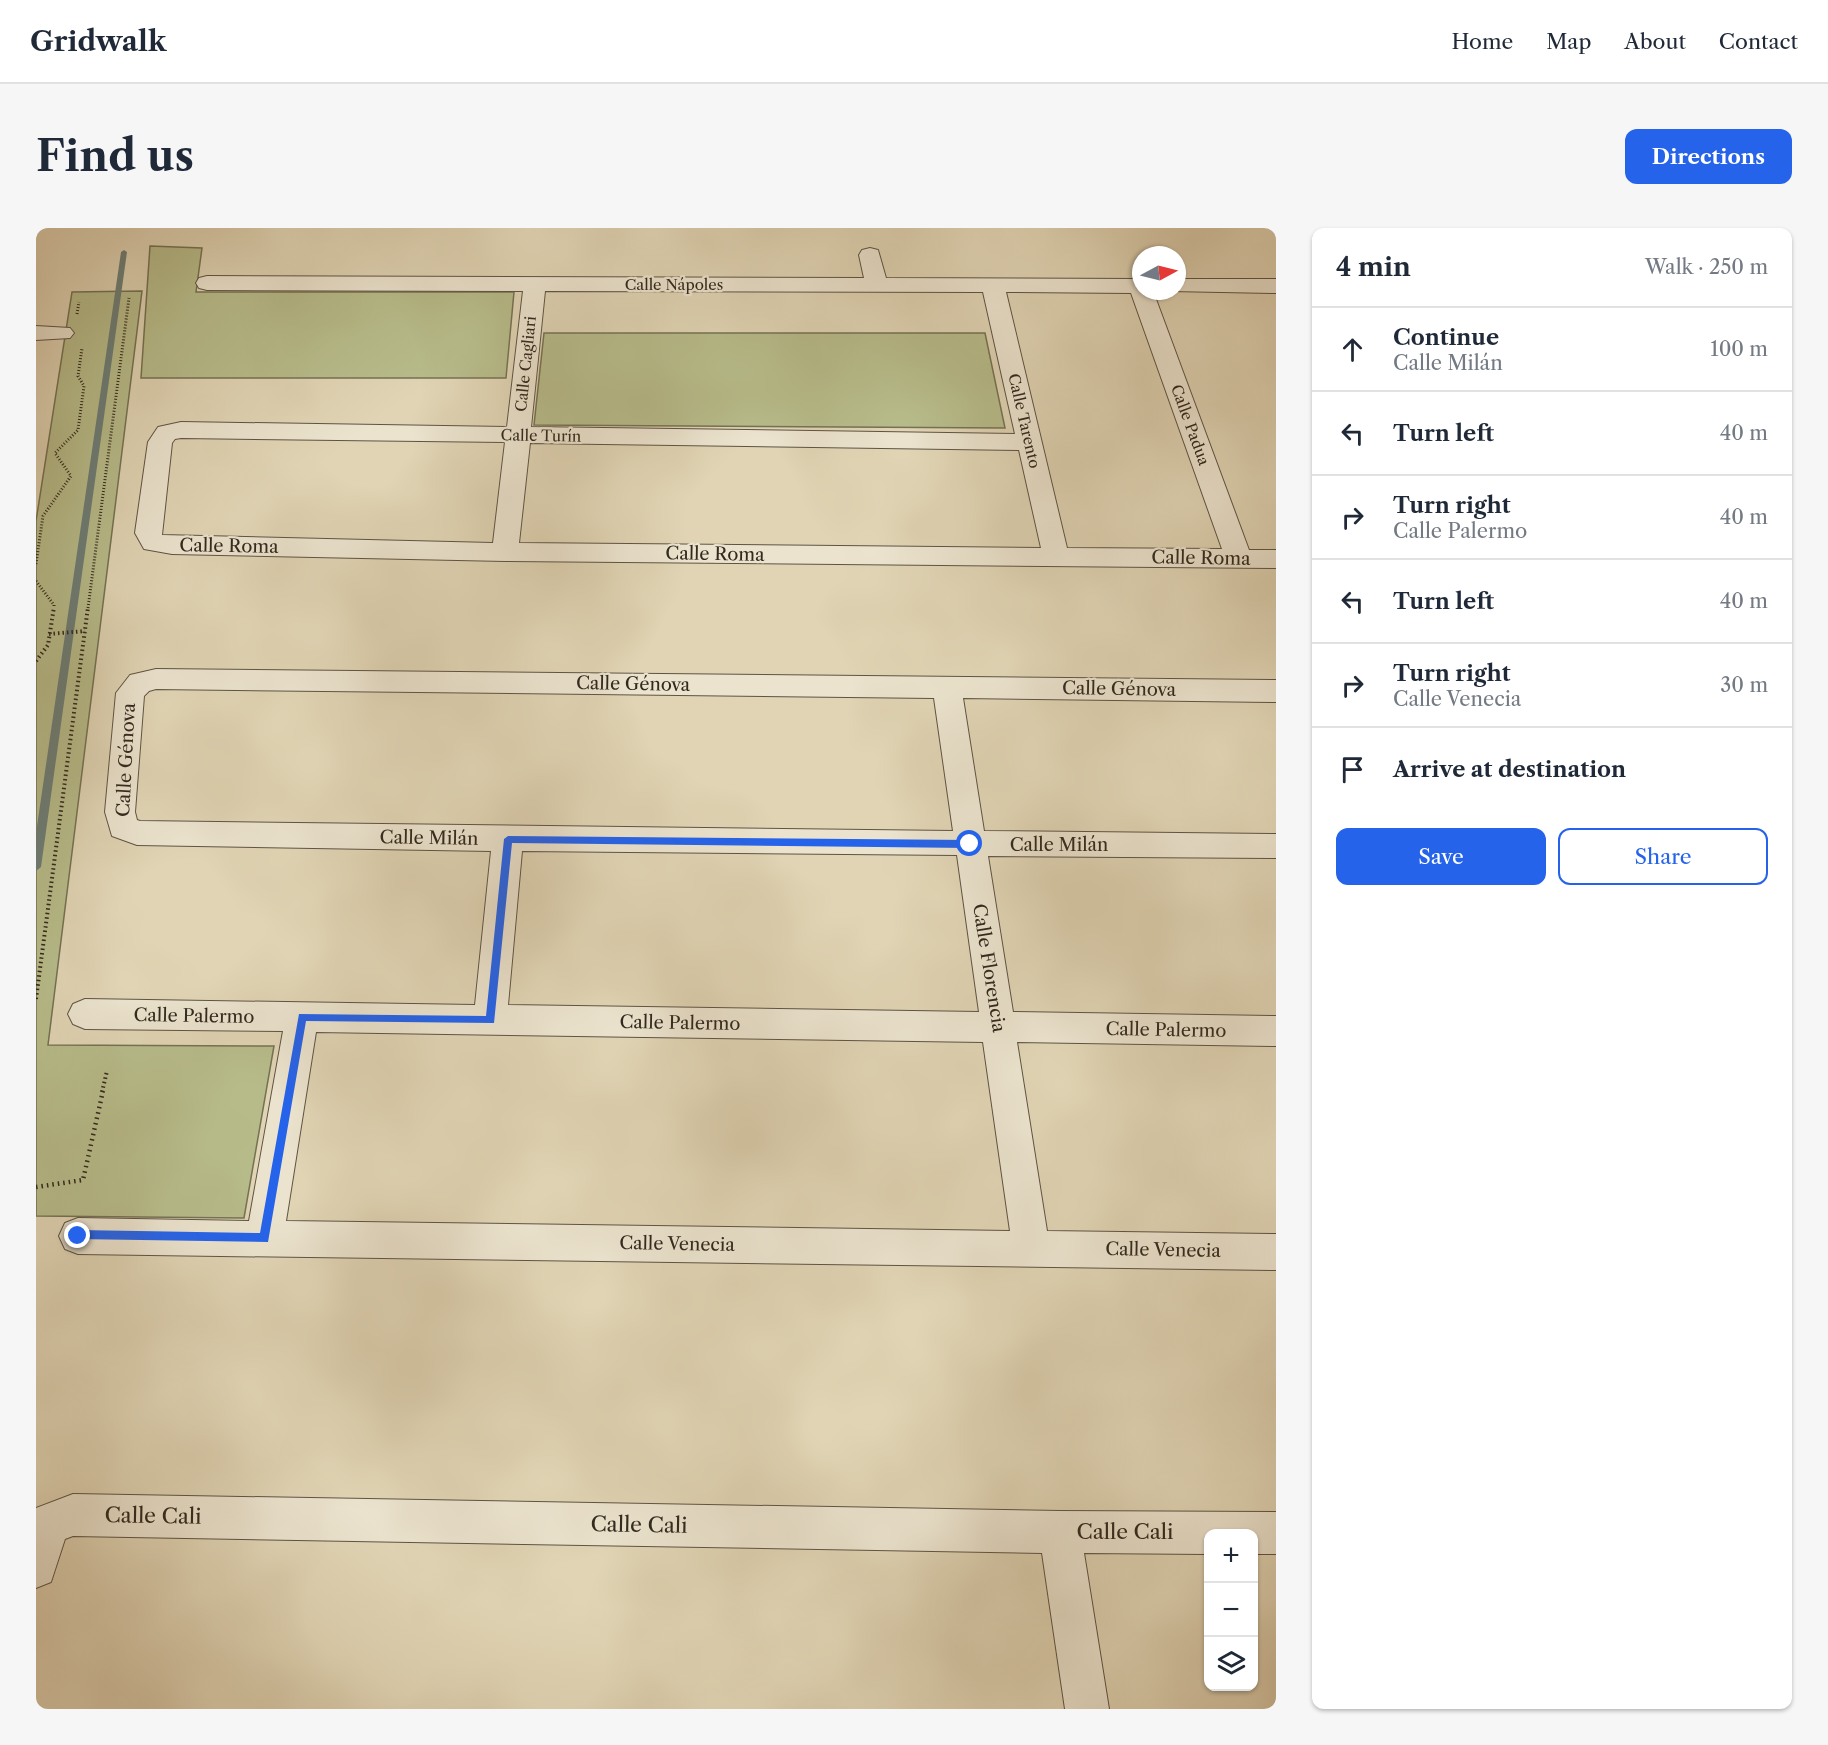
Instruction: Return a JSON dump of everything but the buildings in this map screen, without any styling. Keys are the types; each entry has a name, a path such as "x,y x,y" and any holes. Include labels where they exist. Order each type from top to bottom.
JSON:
{"street":[{"path":"870,255 876,285"},
{"name":"Calle Nápoles","path":"207,283 1132,288"},
{"name":"Calle Cagliari","path":"505,552 535,284"},
{"name":"Calle Tarento","path":"993,286 1056,557"},
{"path":"1186,286 1276,286"},
{"name":"Calle Padua","path":"1145,300 1239,559"},
{"path":"36,333 69,325"},
{"name":"Calle Turín","path":"153,543 148,533 160,442 167,433 181,430 1029,442"},
{"name":"Calle Roma","path":"153,543 184,546 505,552 1276,559"},
{"name":"Calle Génova","path":"123,827 120,812 129,693 140,682 148,680 1276,691"},
{"name":"Calle Florencia","path":"947,688 1031,1248"},
{"name":"Calle Milán","path":"123,827 137,832 508,839 1276,846"},
{"path":"490,1020 508,839"},
{"name":"Calle Palermo","path":"85,1014 1276,1031"},
{"path":"265,1238 302,1017"},
{"name":"Calle Venecia","path":"78,1236 1276,1252"},
{"name":"Calle Cali","path":"36,1567 48,1524 73,1515 1060,1532 1276,1533"},
{"path":"1060,1532 1087,1709"}],"path":[{"path":"36,999 83,631 129,298"},
{"path":"69,325 79,302"},
{"path":"36,564 43,516 72,477 55,453 78,430 84,386 78,376 83,343"},
{"path":"36,581 54,605 48,645 36,661"},
{"path":"51,634 83,631"},
{"path":"36,1187 83,1180 107,1071"}],"green space":[{"path":"150,246 202,248 196,292 514,292 506,378 141,378"},
{"path":"142,291 48,1045 274,1046 244,1218 36,1216 36,521 72,292"},
{"path":"544,333 985,333 1005,428 534,425"}],"waterway":[{"path":"36,867 124,252"}],"route":[{"path":"78,1236 265,1238 302,1017 490,1020 508,839 970,844"}]}
